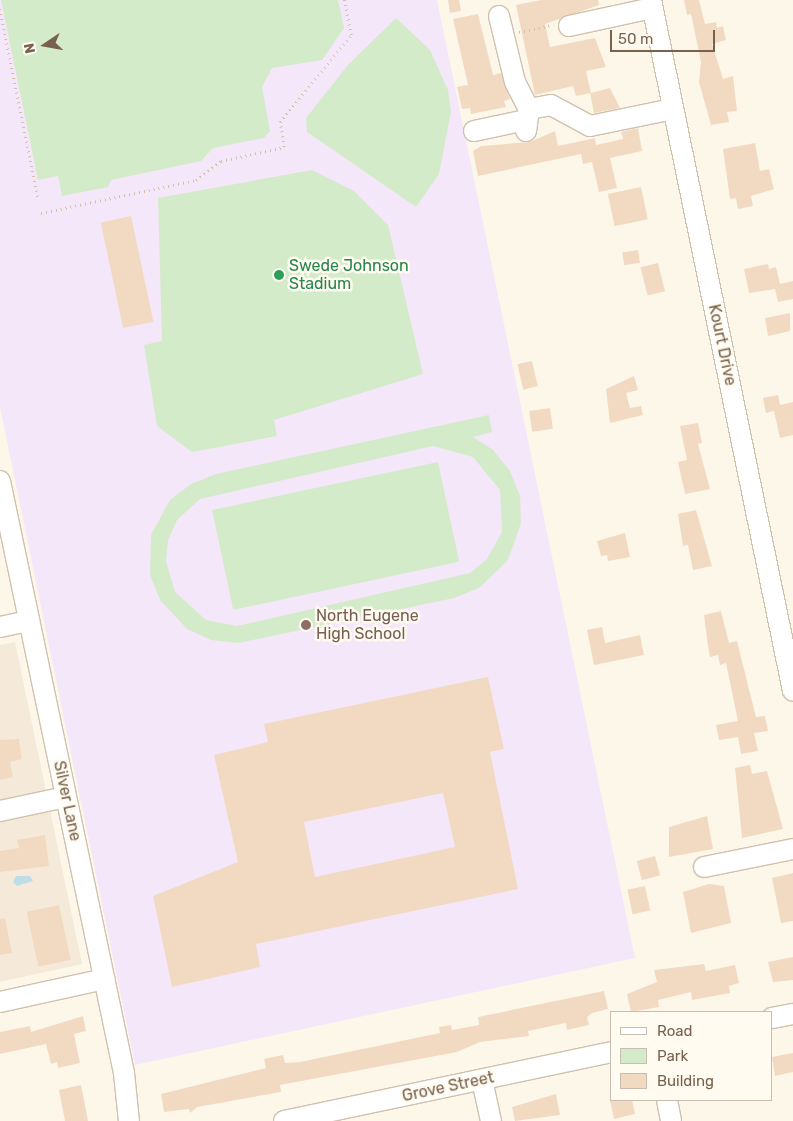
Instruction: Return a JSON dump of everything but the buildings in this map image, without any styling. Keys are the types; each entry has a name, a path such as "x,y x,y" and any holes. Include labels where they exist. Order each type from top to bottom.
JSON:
{"street":[{"path":"569,26 651,4"},
{"name":"Kourt Drive","path":"651,4 793,691"},
{"path":"501,26 527,120"},
{"path":"474,131 527,120 557,106 590,126 673,109"},
{"name":"Silver Lane","path":"0,481 105,979 129,1121"},
{"path":"0,627 29,621"},
{"path":"0,811 66,797"},
{"path":"704,868 793,850"},
{"path":"0,1002 105,979"},
{"path":"773,1018 793,1014"},
{"name":"Grove Street","path":"284,1121 610,1052"},
{"path":"482,1080 490,1121"},
{"path":"667,1101 671,1121"}],"path":[{"path":"42,213 196,180 221,161 284,147 280,122 351,35 344,0"},
{"path":"0,9 38,197"},
{"path":"501,26 569,26"}],"shaded area":[{"name":"North Eugene High School","path":"0,0 437,0 635,958 135,1065 0,407"},
{"path":"15,642 82,964 0,982 0,645"}],"green space":[{"path":"1,0 338,0 344,28 322,60 272,68 262,87 270,131 264,138 213,148 201,161 111,180 108,187 62,196 58,176 38,180"},
{"path":"396,18 430,50 448,90 451,112 439,174 416,207 307,132 306,118 348,65"},
{"name":"Swede Johnson Stadium","path":"312,170 354,191 388,225 423,374 274,420 277,436 192,452 157,426 144,345 162,341 158,198"},
{"path":"489,415 492,432 473,437 493,450 510,471 520,496 521,523 508,560 479,588 454,598 238,643 211,640 187,629 160,600 150,575 151,535 170,500 191,484 216,474","holes":["433,446 473,457 500,490 502,532 487,559 470,573 237,626 206,620 175,592 166,561 168,540 177,520 200,499"]},
{"path":"438,462 459,562 233,610 212,510"}],"water":[{"path":"16,876 30,876 33,881 17,886 13,882"}],"place":[{"name":"Swede Johnson Stadium","path":"279,275"},
{"name":"North Eugene High School","path":"306,625"}]}
